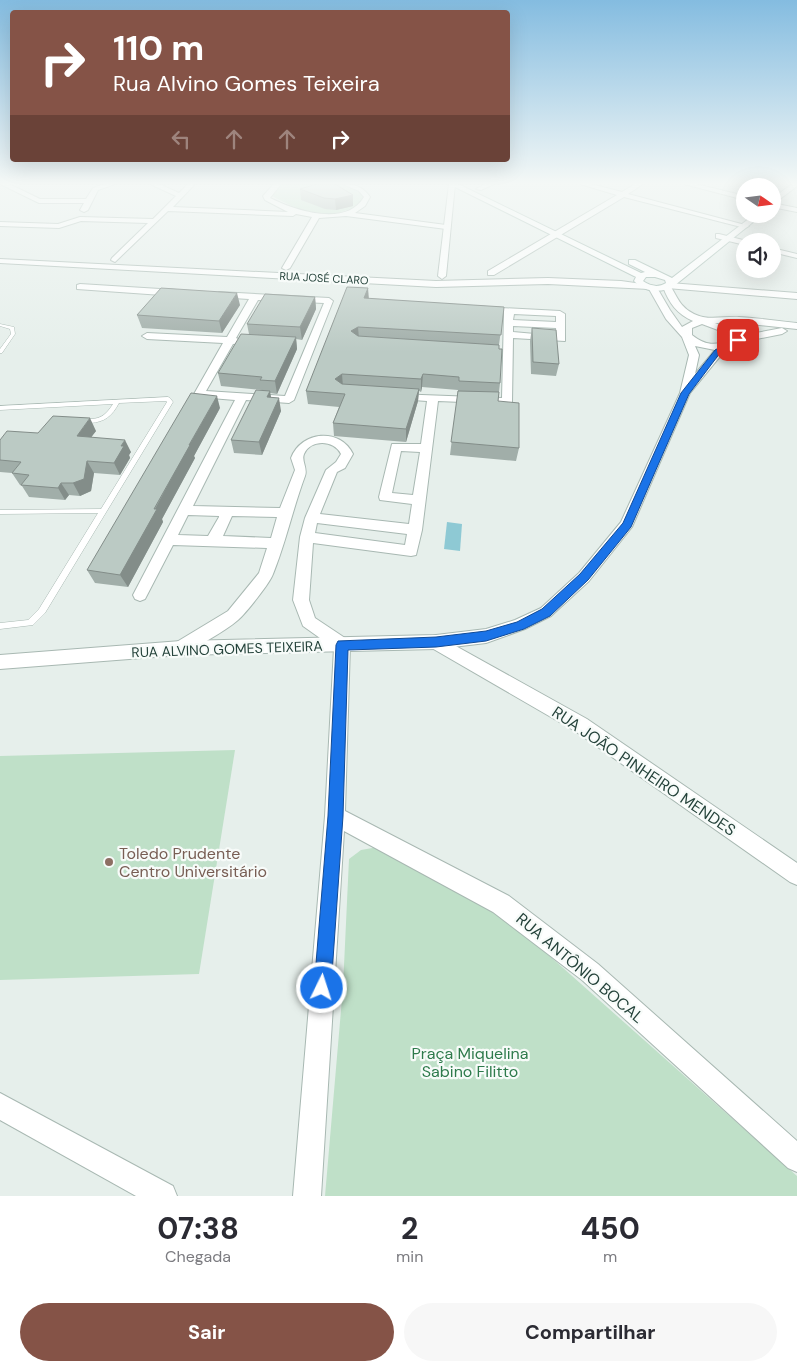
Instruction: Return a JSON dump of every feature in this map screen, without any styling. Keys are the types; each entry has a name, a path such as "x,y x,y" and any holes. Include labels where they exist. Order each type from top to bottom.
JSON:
{"street":[{"path":"115,260 136,240"},
{"path":"286,268 301,240"},
{"path":"442,276 445,240"},
{"path":"491,274 545,240"},
{"path":"565,240 639,277 640,283 650,288 658,302 687,337 697,343 725,348"},
{"path":"692,255 714,240"},
{"path":"670,285 726,240"},
{"path":"781,252 797,256"},
{"name":"RUA JOSÉ CLARO","path":"0,256 442,276 491,274 639,277 661,274"},
{"path":"628,259 661,274 670,285 683,311 698,321 729,332 738,340"},
{"name":"RUA JOSÉ CLARO","path":"0,261 436,284 548,281 621,284 650,288 670,285 797,296"},
{"path":"80,287 187,293"},
{"path":"207,295 329,302 307,345 289,400 199,394 255,298"},
{"path":"471,309 560,314 562,339 509,335"},
{"path":"393,395 508,402 503,352 509,335 509,311"},
{"name":"RUA ALVINO GOMES TEIXEIRA","path":"698,321 713,319 797,328"},
{"path":"687,337 687,327 698,321"},
{"path":"509,323 561,325"},
{"name":"RUA ALVINO GOMES TEIXEIRA","path":"685,393 718,352 738,340 759,334 797,328"},
{"path":"147,336 249,341"},
{"name":"RUA ALVINO GOMES TEIXEIRA","path":"0,662 181,648 436,642 486,636 520,626 546,612 584,577 627,524 685,393 694,355 687,337"},
{"path":"140,595 242,397"},
{"path":"307,537 411,551 427,448 432,398"},
{"path":"181,648 233,616 266,574 301,470 297,458 301,448 322,439 337,441 346,449 347,454 341,464 332,470 312,518 307,537 301,600 308,622 342,645 335,816 307,1196"},
{"path":"419,500 385,497 396,447 427,448"},
{"path":"184,510 285,513"},
{"path":"211,541 216,537 226,516 223,511"},
{"path":"312,518 415,530"},
{"path":"358,544 362,524"},
{"path":"168,540 276,543"},
{"name":"RUA JOÃO PINHEIRO MENDES","path":"436,642 581,725 797,875"},
{"name":"RUA ANTÔNIO BOCAL","path":"335,816 501,904 590,972 797,1159"},
{"path":"0,1106 163,1196"}],"lane":[{"path":"0,325 12,328 13,334 0,352"},
{"path":"0,408 168,399 170,402 42,612 30,623 0,626"},
{"path":"73,422 100,421 109,416 117,402"},
{"path":"0,512 104,511"}],"green space":[{"name":"Toledo Prudente Centro Universitário","path":"235,750 199,974 0,980 0,756"},
{"name":"Praça Miquelina Sabino Filitto","path":"378,847 464,892 535,943 797,1176 797,1196 325,1196 343,987 349,859 361,850"}],"water":[{"path":"447,522 462,524 460,551 444,549"}],"building":[{"path":"347,287 368,288 364,298 504,307 501,335 358,327 351,331 358,336 499,345 499,349 502,349 500,383 459,381 459,377 423,374 421,379 342,374 335,379 342,384 419,389 406,429 333,423 345,394 306,391"},
{"path":"161,288 237,293 219,321 137,315"},
{"path":"265,294 315,297 300,327 247,324"},
{"path":"532,328 556,330 559,364 533,362"},
{"path":"241,334 296,337 275,381 260,380 262,377 218,373"},
{"path":"256,390 270,391 267,397 279,398 259,442 231,440"},
{"path":"458,391 499,392 498,401 519,403 519,448 451,442"},
{"path":"191,393 217,396 154,509 157,509 120,575 87,570"},
{"path":"53,416 90,418 77,436 125,440 121,446 124,446 114,463 87,461 84,479 73,483 61,483 58,488 21,485 29,475 12,473 21,462 0,460 0,440 7,431 38,433"}],"place":[{"name":"Toledo Prudente Centro Universitário","path":"109,862"}],"route":[{"path":"322,988 335,816 342,645 436,642 486,636 520,626 546,612 584,577 627,524 685,393 718,352 738,340"}]}
